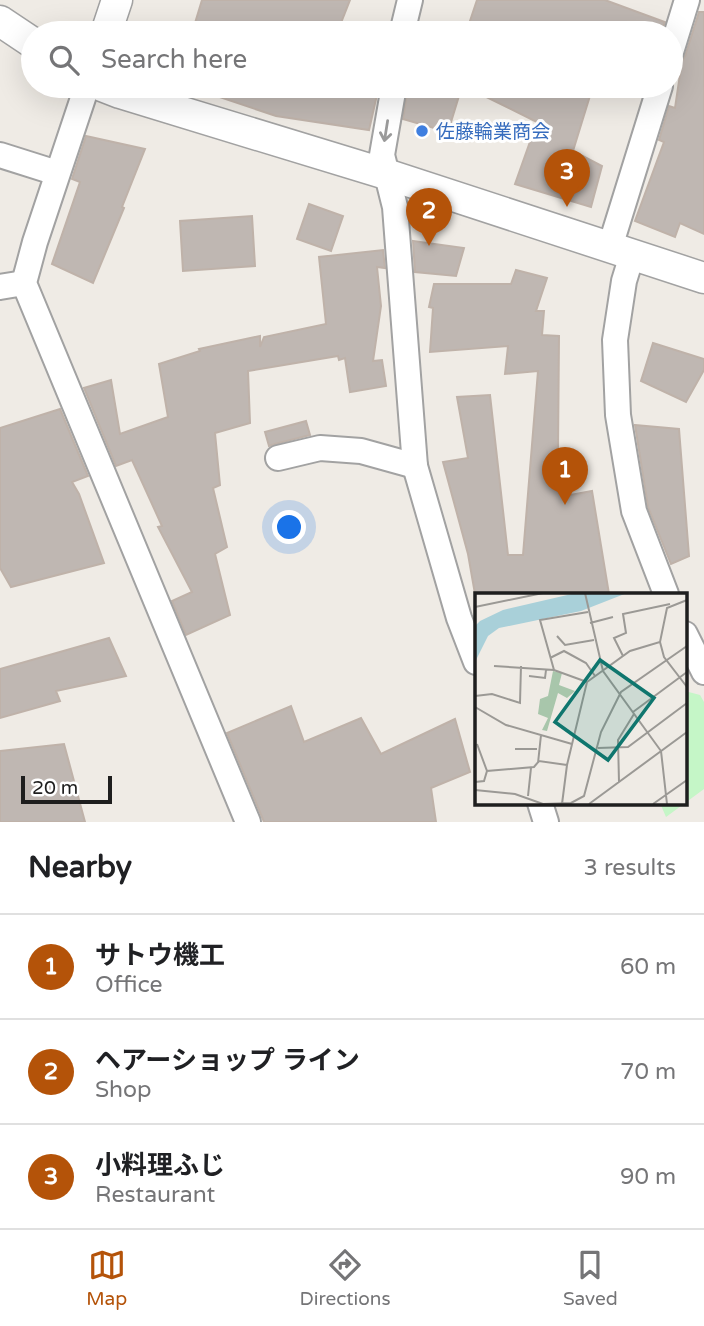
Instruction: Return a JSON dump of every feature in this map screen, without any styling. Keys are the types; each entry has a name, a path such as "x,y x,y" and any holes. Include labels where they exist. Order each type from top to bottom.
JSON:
{"street":[{"path":"110,21 117,0"},
{"path":"405,21 410,0"},
{"path":"681,21 687,0"},
{"path":"0,22 21,36"},
{"path":"83,98 35,242 12,285 248,822"},
{"path":"136,98 704,278"},
{"path":"392,98 383,155 395,207 415,466 459,618 475,657"},
{"path":"657,98 621,251 624,281 615,340 618,415 635,511 666,593"},
{"path":"0,155 57,173"},
{"path":"278,458 320,448 361,451 415,466"},
{"path":"686,636 697,663"},
{"path":"540,804 546,822"}],"green space":[{"path":"686,691 700,695 704,702 704,789 686,802"},
{"path":"660,804 684,804 666,817"}],"building":[{"path":"202,0 350,0 342,21 196,21"},
{"path":"477,0 605,0 662,21 470,21"},
{"path":"699,12 704,12 704,234 680,223 675,237 635,221 664,142 659,140 669,106 675,108 676,98 683,98 685,56"},
{"path":"223,98 376,98 369,130 276,116"},
{"path":"406,98 458,98 448,132 403,119"},
{"path":"488,98 589,98 573,151 602,166 591,207 515,184 537,122"},
{"path":"86,136 145,149 93,283 52,264 80,182 72,179"},
{"path":"309,204 343,216 331,251 297,239"},
{"path":"252,216 255,266 183,271 180,221"},
{"path":"413,241 464,248 456,276 415,272"},
{"path":"383,250 385,268 377,267 381,306 373,361 382,360 386,386 350,392 345,358 339,360 338,356 248,371 250,423 215,433 220,485 213,488 227,547 215,554 230,615 186,635 172,601 192,592 158,527 162,526 132,460 116,466 84,388 111,380 120,434 168,417 159,364 200,351 199,349 260,336 260,347 264,337 326,324 319,257"},
{"path":"516,270 547,278 536,311 544,311 542,335 559,336 558,450 562,449 565,496 592,491 609,593 475,594 468,554 443,462 468,458 457,397 490,395 508,555 523,555 538,371 505,374 508,346 430,352 433,308 429,307 434,284 511,284"},
{"path":"653,343 704,359 704,370 686,402 641,381"},
{"path":"60,409 88,476 72,482 79,494 104,563 11,587 0,568 0,428"},
{"path":"306,421 310,435 269,446 265,432"},
{"path":"635,425 679,429 689,556 671,564 648,507"},
{"path":"109,638 126,676 56,691 60,701 0,718 0,669"},
{"path":"291,706 304,742 361,718 381,754 455,719 470,772 431,788 436,822 264,822 227,733"},
{"path":"64,744 85,822 0,822 0,751"}],"place":[{"name":"佐藤輪業商会","path":"422,131"},
{"name":"小料理ふじ","path":"567,207"},
{"name":"ヘアーショップ ライン","path":"429,246"},
{"name":"サトウ機工","path":"565,505"}]}
